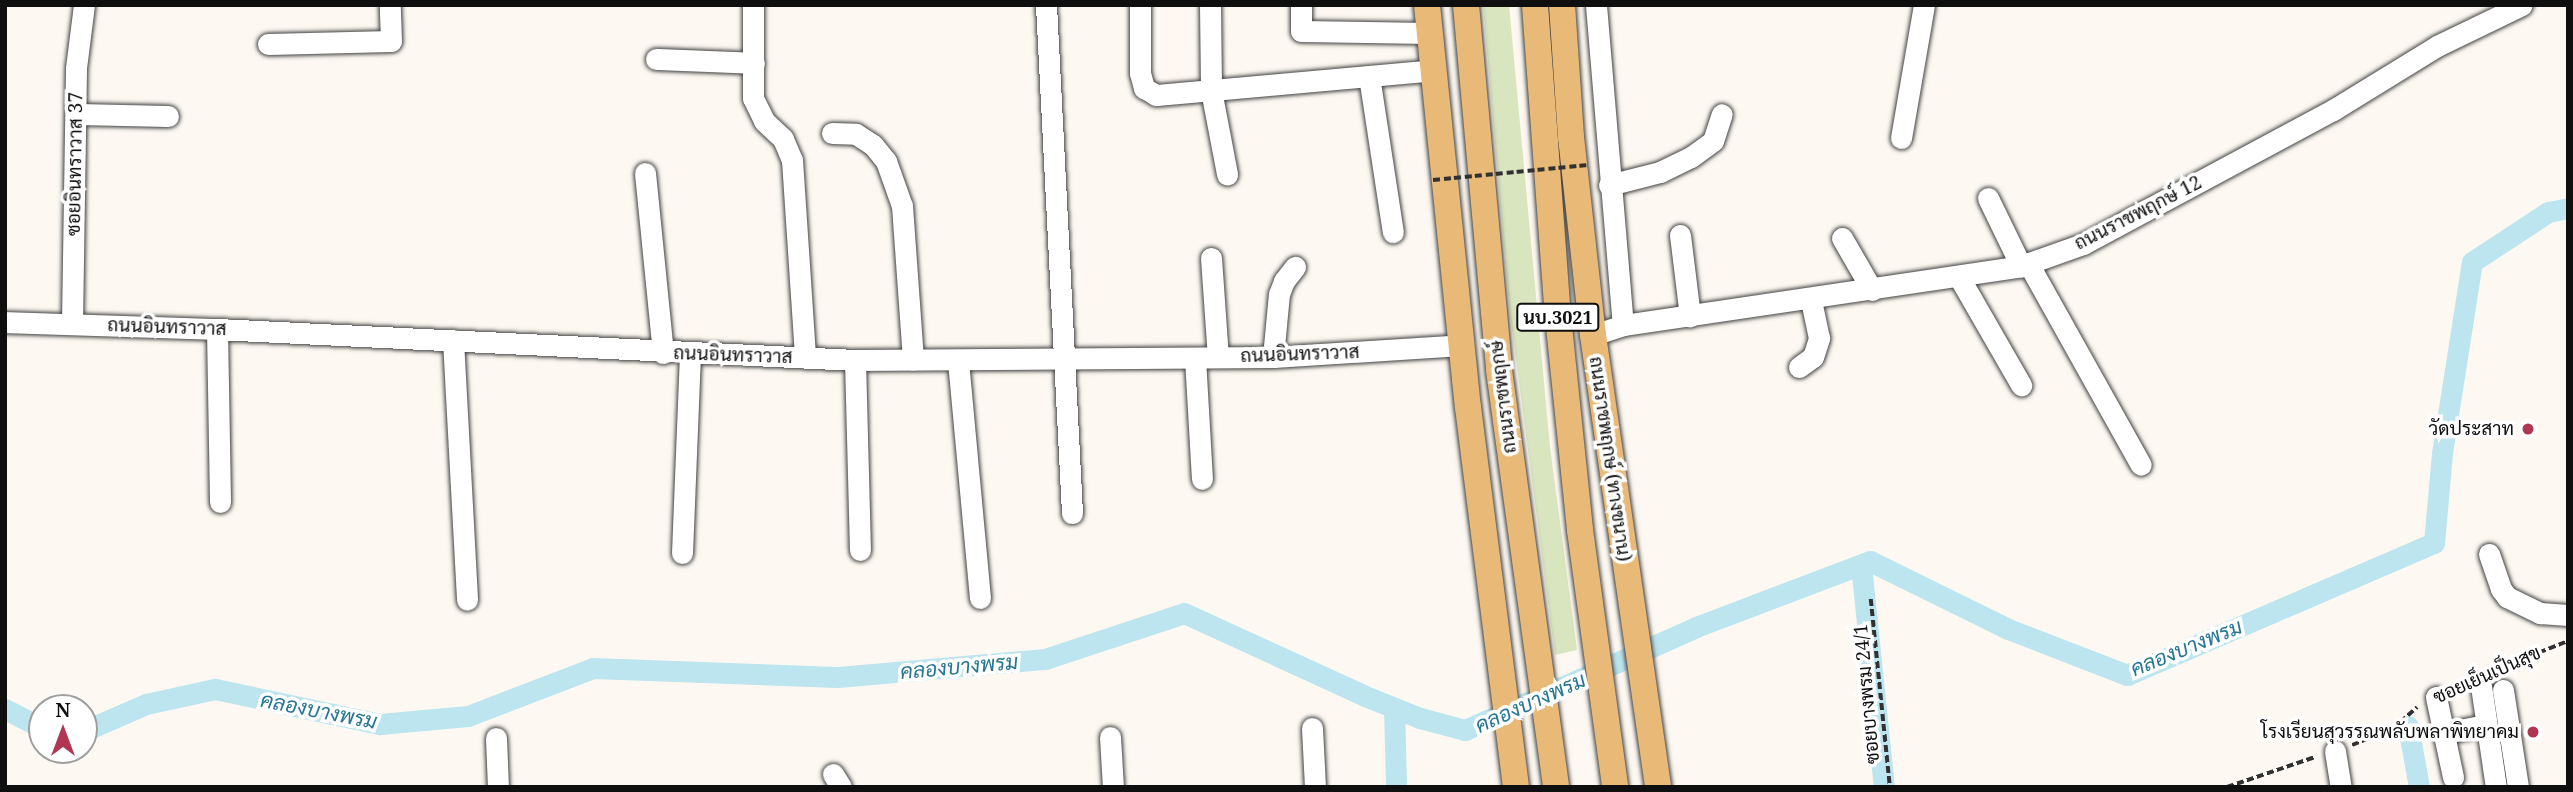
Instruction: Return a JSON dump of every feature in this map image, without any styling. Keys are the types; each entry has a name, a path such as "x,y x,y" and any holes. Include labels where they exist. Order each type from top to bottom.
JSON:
{"main road":[{"path":"1427,5 1462,345 1501,687 1515,779"},
{"name":"ถนนราชพฤกษ์","path":"1466,5 1499,370 1524,573 1556,787"},
{"name":"นบ.3021","path":"1535,5 1558,320 1593,627 1615,787"},
{"name":"ถนนราชพฤกษ์ (ทางขนาน)","path":"1562,5 1571,137 1593,335 1658,787"}],"street":[{"name":"ซอยอินทราวาส 37","path":"72,323 76,68 84,5"},
{"path":"268,44 391,41 390,5"},
{"path":"753,5 753,98 764,121 783,139 792,160 805,358"},
{"path":"1046,5 1072,513"},
{"path":"1140,5 1140,73 1144,88 1156,95 1434,70"},
{"path":"1210,5 1211,90 1227,174"},
{"path":"1301,5 1301,30 1430,33"},
{"path":"1595,5 1623,325"},
{"path":"1901,138 1924,5"},
{"name":"ถนนราชพฤกษ์ 12","path":"1593,335 1623,325 1872,290 2025,265 2083,244 2333,110 2490,11 2522,5"},
{"path":"656,59 754,63"},
{"path":"1369,76 1392,232"},
{"path":"77,114 169,116"},
{"path":"1609,185 1660,172 1691,157 1713,141 1722,114"},
{"path":"832,133 856,134 873,145 886,161 902,206 913,360"},
{"path":"645,173 663,352"},
{"path":"1988,198 2141,465"},
{"path":"1680,235 1690,316"},
{"path":"1842,238 1872,290"},
{"path":"1211,258 1218,357"},
{"path":"1273,357 1279,294 1284,281 1295,267"},
{"path":"1959,277 2021,385"},
{"path":"1799,367 1813,357 1819,338 1811,299"},
{"name":"ถนนอินทราวาส","path":"5,321 855,360 1273,357 1462,345"},
{"path":"218,329 220,502"},
{"path":"453,340 467,600"},
{"path":"682,554 690,354"},
{"path":"1195,358 1202,479"},
{"path":"855,360 860,550"},
{"path":"958,361 980,598"},
{"path":"2489,554 2501,589 2507,597 2540,613 2568,615"},
{"path":"2480,687 2496,787"},
{"path":"2503,690 2518,787"},
{"path":"2436,697 2452,776"},
{"path":"2444,733 2485,725"},
{"path":"1312,729 1315,787"},
{"path":"1110,737 1113,787"},
{"path":"496,738 498,787"},
{"path":"2335,751 2341,787"}],"path":[{"path":"1433,180 1590,165"},
{"name":"ซอยบางพรม 24/1","path":"1871,600 1890,787"},
{"name":"ซอยเย็นเป็นสุข","path":"2499,669 2568,641"},
{"name":"ซอยเย็นเป็นสุข","path":"2227,787 2392,729 2413,709 2436,697"}],"green space":[{"path":"1483,5 1509,5 1550,447 1577,650 1555,655 1510,314"}],"waterway":[{"name":"คลองบางพรม","path":"98,725 146,704 215,689 380,724 468,716 593,668 838,677 1045,659 1184,613 1365,696 1420,718 1465,730 1696,627 1870,561 2008,629 2127,675 2434,543 2442,453 2472,262 2548,212 2568,208"},
{"path":"1861,565 1884,787"},
{"path":"1394,708 1396,787"},
{"name":"คลองบางพรม","path":"5,709 28,721"},
{"path":"2408,726 2419,787"}],"place":[{"name":"วัดประสาท","path":"2528,429"},
{"name":"โรงเรียนสุวรรณพลับพลาพิทยาคม","path":"2533,732"}]}
